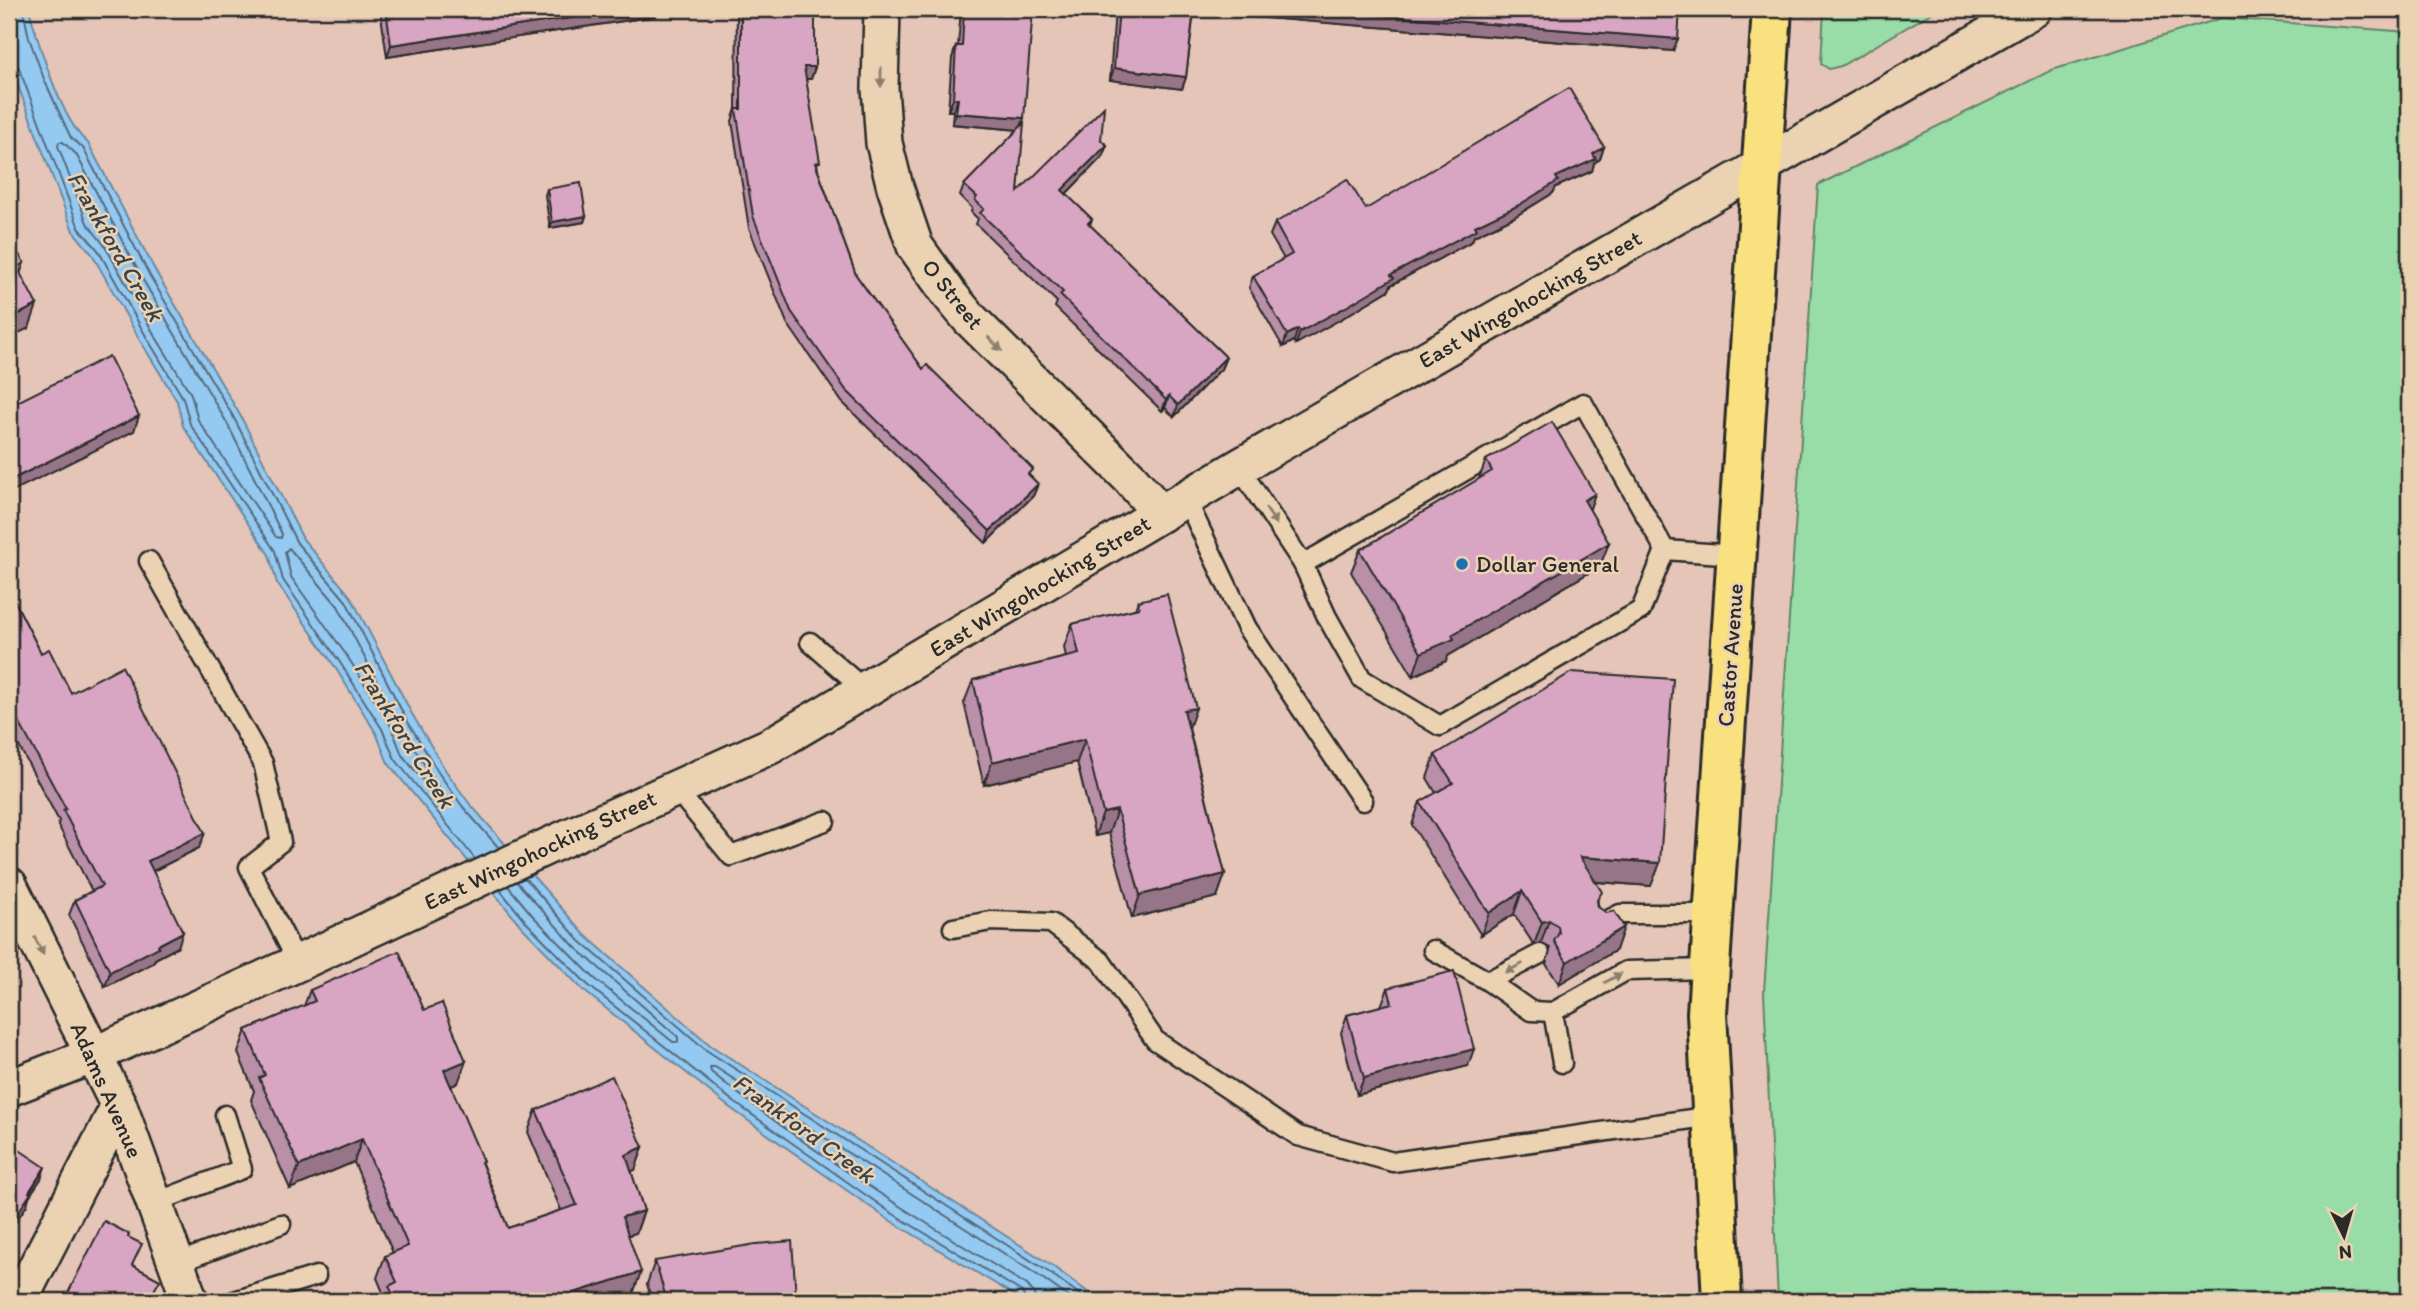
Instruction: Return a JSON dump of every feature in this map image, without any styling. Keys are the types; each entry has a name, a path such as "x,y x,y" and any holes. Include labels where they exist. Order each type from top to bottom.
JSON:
{"main road":[{"name":"Castor Avenue","path":"1722,1301 1707,1013 1772,9"}],"street":[{"name":"O Street","path":"882,9 880,88 884,143 895,187 915,246 948,294 969,318 1129,477 1173,507"},
{"name":"East Wingohocking Street","path":"9,1088 94,1055 298,964 674,788 771,746 1238,467 2034,9"},
{"name":"Adams Avenue","path":"9,885 119,1106 190,1301"},
{"path":"19,1301 119,1106"}],"lane":[{"path":"1303,564 1583,403 1665,550"},
{"path":"1238,467 1303,564 1327,617 1362,679 1440,726 1641,610 1665,550"},
{"path":"1173,507 1247,628 1363,801"},
{"path":"1665,550 1736,555"},
{"path":"149,561 263,763 281,842 249,867 298,964"},
{"path":"810,642 865,690"},
{"path":"674,788 730,856 825,821"},
{"path":"1600,924 1620,914 1713,914"},
{"path":"953,929 991,921 1051,923 1101,961 1155,1040 1298,1136 1394,1162 1712,1116"},
{"path":"1433,950 1488,981 1531,1011 1553,1012 1626,971 1710,970"},
{"path":"1488,981 1540,954"},
{"path":"1553,1012 1562,1063"},
{"path":"154,1203 242,1169 225,1115"},
{"path":"177,1263 281,1224"},
{"path":"234,1301 316,1276"}],"green space":[{"path":"1824,9 1938,9 1841,66 1829,69 1821,64"},
{"path":"2222,18 2409,32 2409,1301 1778,1301 1764,992 1818,185 2052,70"}],"water":[{"name":"Frankford Creek","path":"9,9 29,9 52,81 69,118 88,143 156,272 240,415 303,539 351,597 412,714 446,771 469,803 585,935 710,1045 1051,1265 1100,1301 1024,1301 886,1218 729,1107 583,990 521,926 388,763 376,733 333,664 277,583 269,555 183,426 177,401 92,254 73,231 9,62"}],"building":[{"path":"386,9 630,9 391,45"},
{"path":"741,9 815,9 815,67 804,67 820,162 815,163 856,275 923,369 927,365 1033,469 1028,474 1038,484 990,531 846,390 791,311 753,216 736,109 741,109"},
{"path":"964,9 1033,9 1024,118 956,113 958,99 953,99 956,46 962,46"},
{"path":"1119,9 1194,9 1186,77 1114,68"},
{"path":"1304,9 1680,9 1678,39"},
{"path":"1569,88 1604,147 1593,154 1596,159 1556,177 1558,181 1391,275 1394,278 1346,307 1300,332 1298,329 1287,335 1253,276 1292,254 1275,223 1347,179 1366,209"},
{"path":"1104,107 1101,140 1107,145 1062,190 1092,219 1088,223 1226,357 1178,405 1169,396 1166,400 1060,295 1063,292 980,213 984,209 975,200 977,197 964,185 1024,123 1018,192"},
{"path":"581,183 586,216 552,222 547,189"},
{"path":"9,240 24,263 17,267 37,305 9,319"},
{"path":"109,356 139,416 9,481 9,406"},
{"path":"1552,422 1595,494 1584,500 1609,543 1452,635 1454,639 1421,653 1360,550 1492,471 1486,460"},
{"path":"9,590 41,653 49,649 71,693 122,666 205,833 148,861 183,932 110,972 75,900 102,886 63,810 66,809 18,720 9,725"},
{"path":"1167,594 1196,708 1184,710 1225,874 1140,895 1117,810 1103,813 1085,739 992,762 973,680 1079,654 1072,624 1139,608 1138,601"},
{"path":"1572,672 1673,679 1660,863 1580,857 1602,892 1597,900 1598,907 1607,913 1614,911 1624,927 1567,962 1554,941 1559,933 1558,926 1549,920 1542,922 1522,891 1489,913 1420,802 1453,783 1435,755"},
{"path":"399,951 424,1010 442,1003 466,1061 444,1070 508,1228 577,1205 536,1110 612,1076 643,1147 626,1155 644,1211 622,1217 641,1272 548,1301 396,1301 389,1286 397,1282 385,1256 408,1246 362,1139 299,1166 259,1078 265,1075 246,1030 315,1001 310,990"},
{"path":"1454,971 1474,1049 1364,1078 1347,1015 1392,1003 1388,988"},
{"path":"9,1143 45,1167 9,1226"},
{"path":"104,1221 142,1244 132,1265 160,1280 151,1296 152,1301 64,1301"},
{"path":"792,1241 796,1297 765,1301 667,1301 655,1261 756,1244"}],"place":[{"name":"Dollar General","path":"1462,564"}]}
